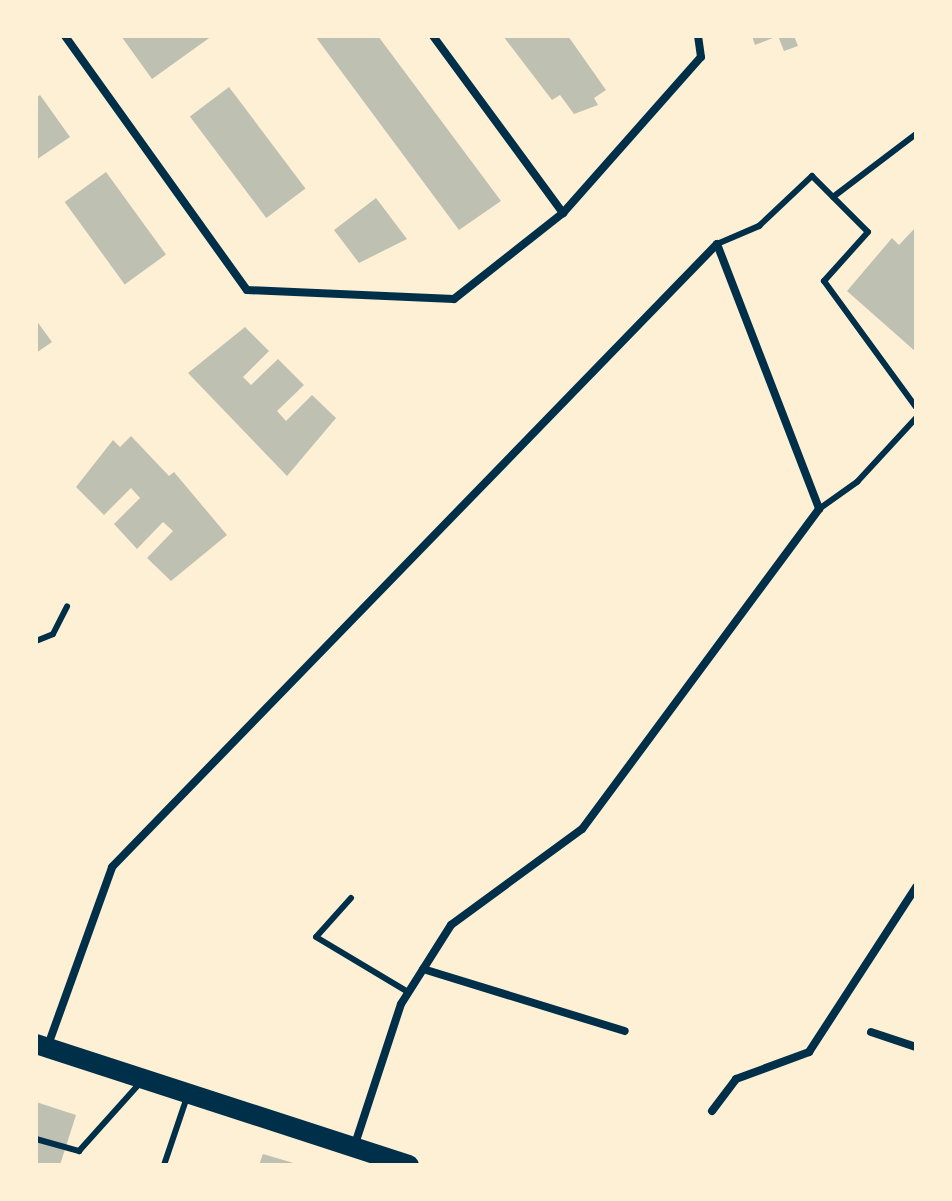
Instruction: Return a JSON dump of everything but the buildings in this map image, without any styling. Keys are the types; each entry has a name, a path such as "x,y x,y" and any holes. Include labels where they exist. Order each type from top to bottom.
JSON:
{"main road":[{"path":"41,1046 409,1165"}],"street":[{"path":"65,36 247,290 454,299 563,213 701,57 698,36"},
{"path":"433,36 563,213"},
{"path":"41,1046 112,867 717,244 819,509 582,829 471,906 423,969 408,992 354,1147"},
{"path":"712,1111 736,1079 809,1052 916,887"},
{"path":"423,969 625,1031"},
{"path":"871,1032 916,1047"}],"lane":[{"path":"833,197 916,134"},
{"path":"717,244 759,226 812,176 868,232 824,281 916,407"},
{"path":"819,509 857,482 916,418"},
{"path":"36,641 53,634 67,606"},
{"path":"351,898 316,937 408,992"},
{"path":"36,1139 79,1151 144,1079"},
{"path":"164,1165 188,1094"}]}
